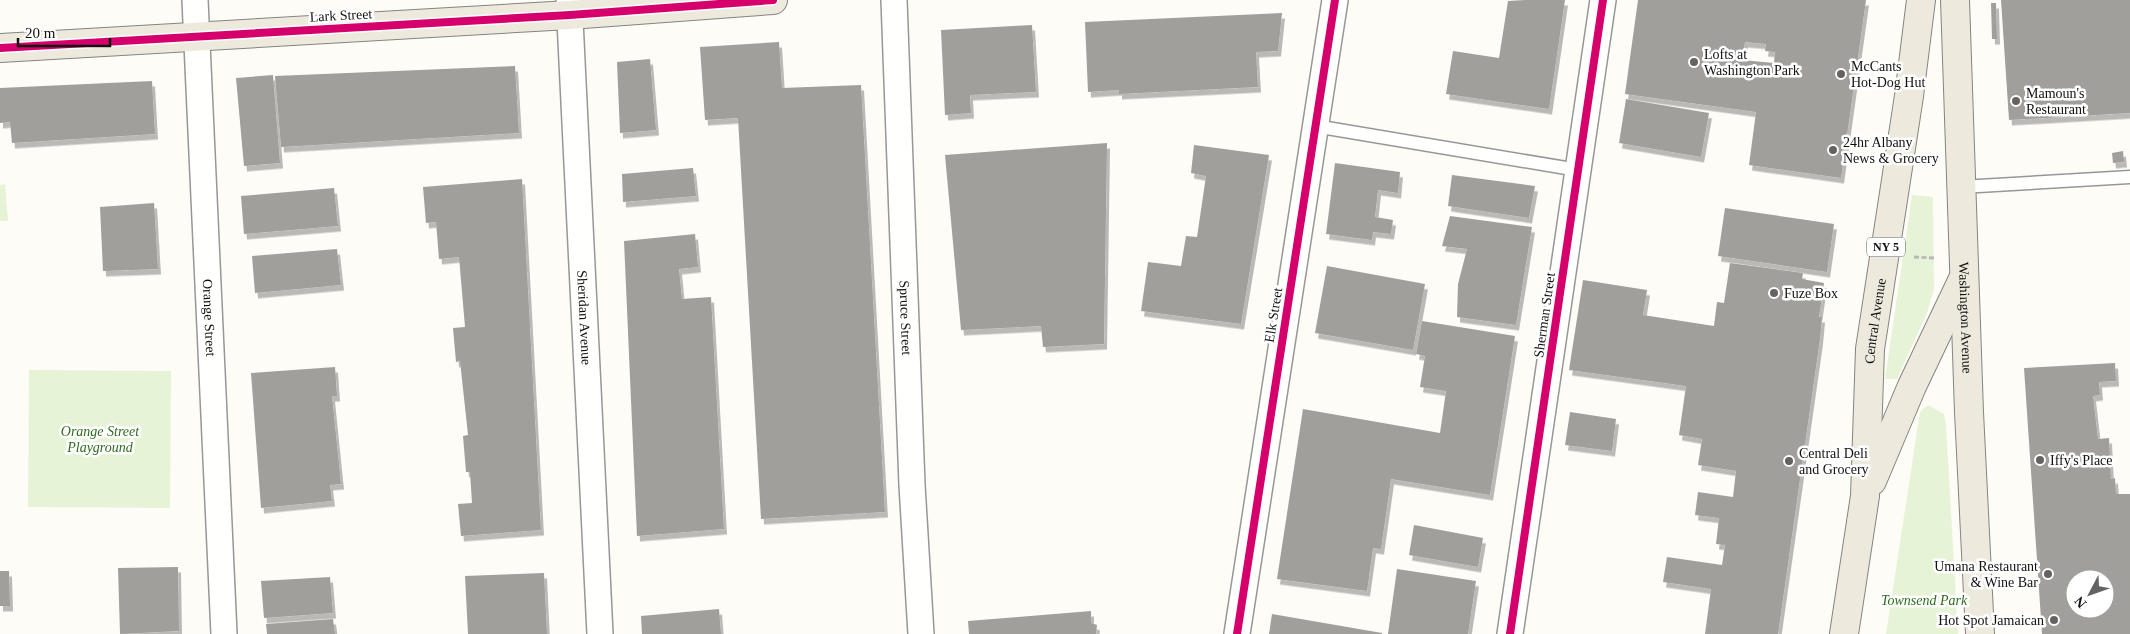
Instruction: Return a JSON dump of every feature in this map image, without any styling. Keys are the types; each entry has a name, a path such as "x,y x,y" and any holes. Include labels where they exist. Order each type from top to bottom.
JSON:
{"main road":[{"name":"Lark Street","path":"0,48 197,36 570,7 773,0"},
{"name":"Central Avenue","path":"1844,634 1865,496 1870,349 1909,96 1921,0"},
{"name":"Washington Avenue","path":"1955,0 1964,278 1980,634"},
{"name":"Central Avenue","path":"1865,496 1912,386 1964,278"}],"street":[{"name":"Orange Street","path":"195,0 224,634"},
{"name":"Spruce Street","path":"894,0 912,485 921,634"},
{"name":"Elk Street","path":"1237,634 1335,0"},
{"name":"Sherman Street","path":"1510,634 1603,0"},
{"name":"Sheridan Avenue","path":"570,7 600,634"}],"lane":[{"path":"1315,126 1578,170"},
{"path":"1961,187 2130,177"}],"path":[{"path":"1911,257 1934,258"}],"green space":[{"path":"5,184 8,221 0,221 0,185"},
{"path":"1912,195 1933,197 1934,289 1927,313 1897,379 1885,379"},
{"name":"Orange Street Playground","path":"29,370 171,371 170,508 28,507"},
{"name":"Townsend Park","path":"1928,405 1944,414 1946,424 1958,634 1886,634 1920,412"}],"building":[{"path":"1565,0 1549,109 1446,94 1453,51 1499,58 1508,1"},
{"path":"1638,0 1866,0 1841,178 1749,165 1756,112 1625,94","holes":["1745,42 1766,44 1765,51 1775,52 1774,63 1742,60"]},
{"path":"2001,0 2130,0 2130,113 2009,120"},
{"path":"1991,3 1996,3 1997,39 1992,39"},
{"path":"1282,13 1278,51 1256,52 1258,87 1119,94 1119,90 1088,92 1085,22"},
{"path":"1032,25 1036,92 970,95 971,113 945,115 941,30"},
{"path":"779,42 782,88 861,85 885,512 761,519 738,118 705,120 700,47"},
{"path":"650,59 656,130 620,133 617,62"},
{"path":"515,66 519,133 281,147 275,76"},
{"path":"273,75 280,163 244,166 236,78"},
{"path":"152,81 155,134 12,143 10,122 0,123 0,88"},
{"path":"1626,99 1709,113 1701,157 1619,143"},
{"path":"1107,143 1104,344 1043,347 1041,326 961,330 945,155"},
{"path":"1194,145 1269,155 1241,324 1141,311 1148,262 1181,266 1186,236 1197,237 1206,176 1191,173"},
{"path":"2123,151 2124,162 2113,163 2112,153"},
{"path":"1335,163 1400,172 1398,193 1378,190 1375,217 1393,220 1391,234 1373,232 1372,240 1326,234"},
{"path":"693,168 696,196 623,202 622,174"},
{"path":"1452,175 1535,186 1529,218 1448,206"},
{"path":"522,179 541,530 461,536 458,504 472,503 470,472 466,472 463,436 468,435 460,361 456,362 453,328 465,327 459,257 439,259 436,222 426,223 423,187"},
{"path":"334,188 338,226 244,234 241,196"},
{"path":"154,203 158,269 103,271 100,207"},
{"path":"1725,208 1834,224 1827,272 1718,256"},
{"path":"1450,216 1532,227 1516,325 1457,317 1458,284 1467,249 1442,246"},
{"path":"695,234 698,267 679,269 682,299 711,297 724,529 637,536 624,241"},
{"path":"337,249 341,285 255,293 252,256"},
{"path":"1730,263 1803,273 1802,279 1824,283 1819,317 1822,317 1820,339 1778,634 1705,634 1711,589 1663,582 1667,557 1722,565 1725,545 1716,544 1719,518 1695,515 1698,492 1733,497 1736,471 1698,465 1702,439 1679,435 1686,386 1569,370 1583,280 1647,290 1643,315 1714,326 1717,302 1724,303"},
{"path":"1327,266 1425,284 1413,350 1315,333"},
{"path":"1422,321 1515,336 1490,495 1391,479 1381,549 1373,548 1367,591 1277,579 1303,409 1440,433 1446,391 1420,387 1425,356 1416,354"},
{"path":"2115,363 2116,381 2099,382 2100,395 2093,396 2098,439 2109,438 2111,479 2115,478 2116,494 2130,494 2130,634 2042,634 2024,368"},
{"path":"335,367 337,396 332,396 341,484 330,485 332,501 261,508 251,373"},
{"path":"1570,412 1616,419 1612,451 1565,445"},
{"path":"1414,525 1483,538 1478,567 1409,555"},
{"path":"178,567 179,631 120,634 118,568"},
{"path":"1397,569 1476,581 1468,634 1388,634"},
{"path":"0,571 9,571 10,606 0,606"},
{"path":"544,573 547,634 468,634 465,576"},
{"path":"330,577 333,613 264,618 261,581"},
{"path":"719,609 721,634 642,634 641,616"},
{"path":"1091,611 1091,623 1097,625 1096,634 969,634 968,621"},
{"path":"1272,614 1382,633 1382,634 1269,634"},
{"path":"333,619 335,634 267,634 266,624"}],"cycle path":[{"path":"0,48 570,15 773,0"},
{"path":"1237,634 1335,0"},
{"path":"1510,634 1603,0"}],"place":[{"name":"Lofts at Washington Park","path":"1694,62"},
{"name":"McCants Hot-Dog Hut","path":"1841,74"},
{"name":"Mamoun's Restaurant","path":"2016,101"},
{"name":"24hr Albany News & Grocery","path":"1833,150"},
{"name":"Fuze Box","path":"1774,293"},
{"name":"Iffy's Place","path":"2040,460"},
{"name":"Central Deli and Grocery","path":"1789,461"},
{"name":"Umana Restaurant & Wine Bar","path":"2048,574"},
{"name":"Hot Spot Jamaican","path":"2054,620"}]}
